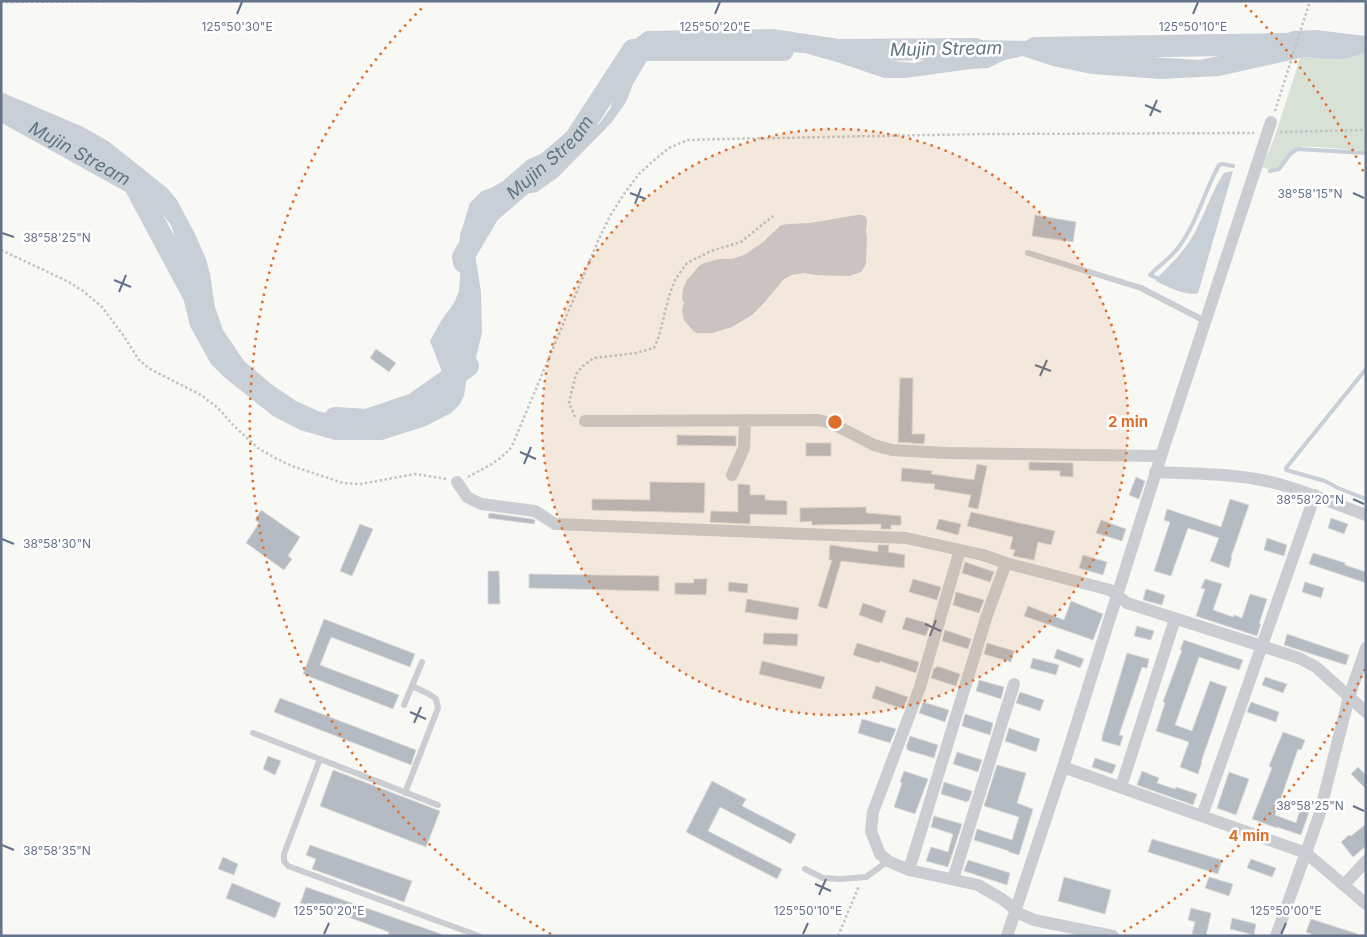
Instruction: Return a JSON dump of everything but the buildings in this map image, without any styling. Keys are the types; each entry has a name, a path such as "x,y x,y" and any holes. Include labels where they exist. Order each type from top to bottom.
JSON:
{"street":[{"path":"1007,936 1063,767 1155,472 1269,127"},
{"path":"732,475 744,448 745,420"},
{"path":"585,422 818,420 831,423 874,445 892,450 946,453 1161,456"},
{"path":"1155,472 1226,475 1273,483 1316,495 1366,515"},
{"path":"457,482 467,497 481,504 535,511 555,524 906,538 983,555 1006,563 1110,590 1127,604 1308,662 1366,712"},
{"path":"1202,816 1316,495"},
{"path":"960,550 920,687 873,812 871,831 880,854 888,861 909,870 978,885 1002,899 1016,912 1034,920 1113,936"},
{"path":"909,870 987,615 1006,563"},
{"path":"1121,788 1175,619"},
{"path":"1276,936 1319,816 1349,697 1366,648"},
{"path":"953,879 1014,684"},
{"path":"1063,767 1306,853 1366,904"},
{"path":"1344,885 1366,861"}],"lane":[{"path":"1028,253 1141,288 1205,321"},
{"path":"404,705 422,662"},
{"path":"406,793 438,708 436,699 412,686"},
{"path":"253,733 438,806"},
{"path":"320,759 284,854 284,861 288,866 479,936"},
{"path":"805,868 823,878 866,877 888,861"}],"path":[{"path":"1,2 175,1"},
{"path":"1269,127 1308,12 1310,1"},
{"path":"1330,1 1345,1"},
{"path":"1,250 84,291 102,307 139,360 150,369 201,395 218,408 258,448 275,458 300,469 343,483 361,484 415,474 457,482 494,462 507,453 512,446 610,216 639,174 669,148 688,140 1269,127 1366,130"},
{"path":"585,422 574,417 569,403 576,374 583,366 594,358 636,353 654,348 675,280 687,263 711,251 742,242 773,216"},
{"path":"838,936 859,885 866,877"}],"shaded area":[{"path":"1366,53 1366,151 1300,147 1292,150 1277,169 1272,170 1262,167 1275,136 1300,58 1335,59"}],"water":[{"path":"773,29 839,39 894,61 915,63 935,57 951,46 970,40 1039,41 1104,54 1199,60 1229,54 1293,31 1316,30 1366,36 1366,53 1343,59 1305,57 1219,76 1161,79 1092,74 1053,66 1022,56 1005,60 988,68 905,78 884,78 805,53 668,44 658,47 649,57 633,84 626,102 612,122 558,177 537,192 503,198 487,204 480,214 477,225 475,254 481,292 482,333 475,361 466,382 464,396 460,404 451,413 426,426 382,440 335,440 300,430 273,416 224,377 211,364 190,326 182,293 178,247 171,225 155,205 128,184 80,152 1,115 1,92 81,126 108,141 167,188 177,200 206,259 215,307 223,330 244,361 271,384 296,401 318,411 344,418 389,422 403,419 414,413 443,388 444,377 430,341 454,303 459,291 461,264 460,235 470,203 482,191 503,181 527,160 581,138 599,124 610,109 621,80 626,54 635,39 646,31"},
{"path":"1233,171 1198,293 1189,294 1156,281 1190,241 1224,173"},
{"path":"857,215 866,217 867,221 866,263 861,272 849,276 805,273 791,275 783,280 752,315 732,327 712,333 697,333 684,320 682,310 684,303 682,299 683,289 687,280 699,266 719,259 732,259 744,255 762,243 781,225 810,223"}],"waterway":[{"name":"Mujin Stream","path":"1035,48 1285,44"},
{"name":"Mujin Stream","path":"837,50 975,49"},
{"name":"Mujin Stream","path":"464,262 463,257 489,213 575,139 633,50 783,50"},
{"name":"Mujin Stream","path":"1,110 134,184 194,296"},
{"path":"1270,171 1279,169 1290,154 1297,149 1366,153"},
{"path":"1157,278 1150,275 1175,252 1185,238 1219,165 1233,166"},
{"name":"Mujin Stream","path":"335,418 367,420 414,404 468,366"},
{"path":"1366,369 1286,468 1286,470 1325,481 1366,499"}]}
